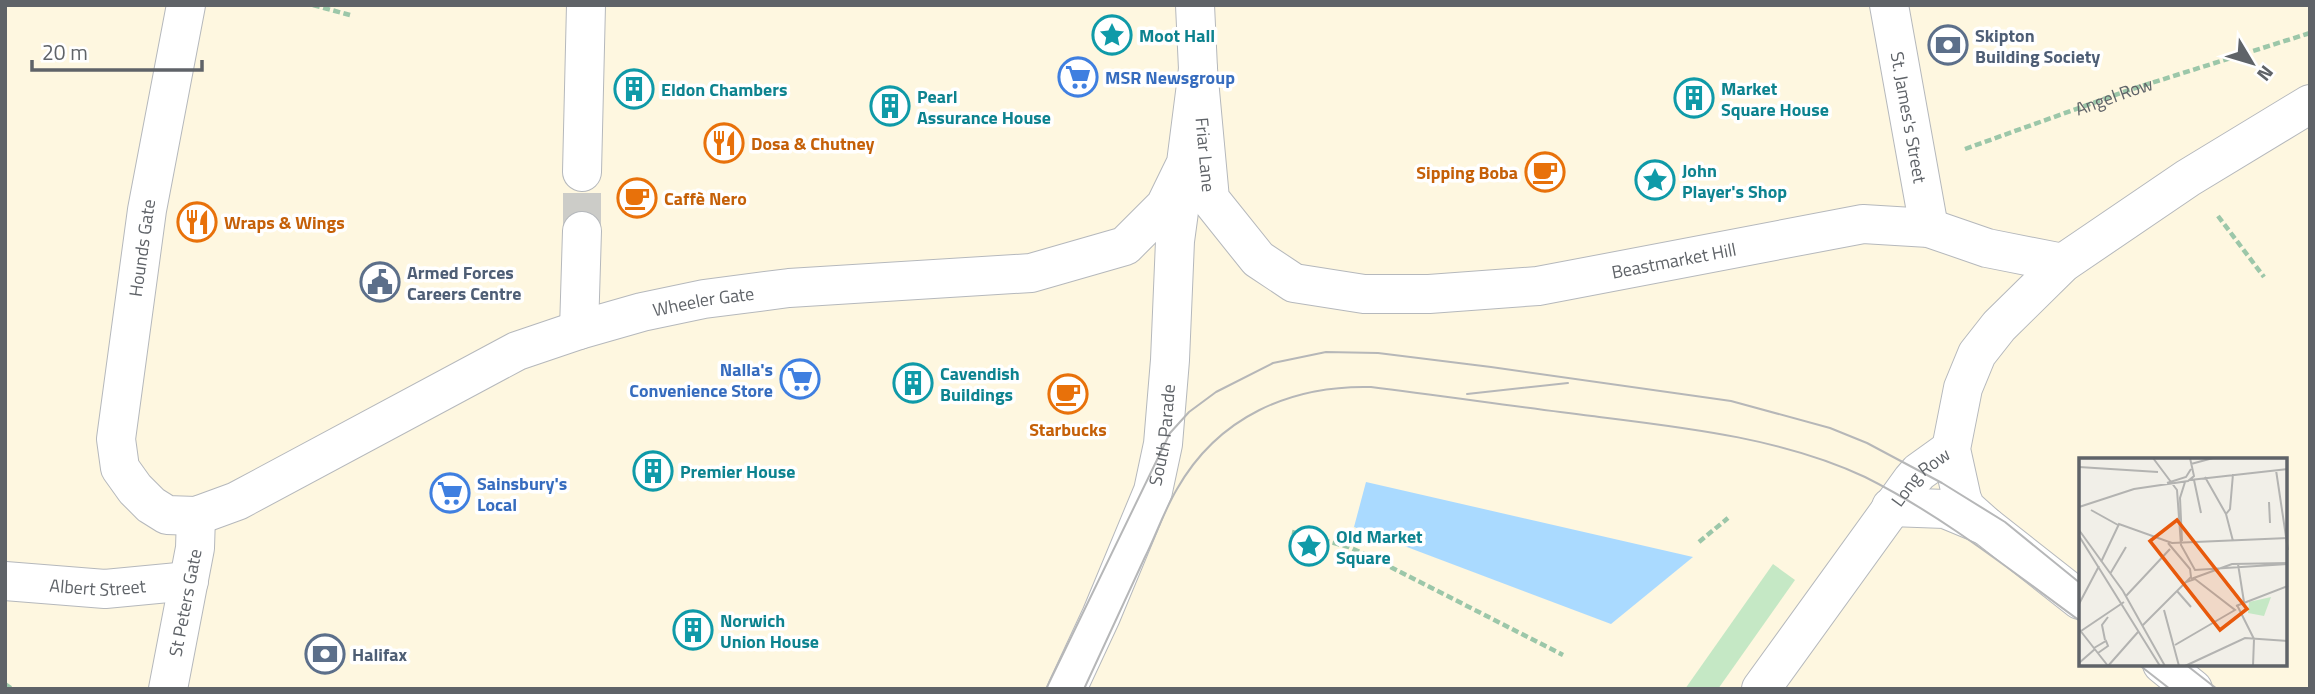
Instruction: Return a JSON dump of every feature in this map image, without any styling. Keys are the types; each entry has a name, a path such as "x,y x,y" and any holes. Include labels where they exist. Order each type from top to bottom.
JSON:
{"street":[{"name":"Hounds Gate","path":"135,489 120,468 116,439 147,209 186,5"},
{"path":"582,172 586,5"},
{"name":"Friar Lane","path":"1195,5 1210,199 1258,259 1281,275"},
{"name":"St. James's Street","path":"1889,5 1929,228"},
{"name":"Wheeler Gate","path":"135,489 151,505 167,515 196,516 237,501 517,351 579,330 667,307 765,291 1031,273 1125,246 1165,206 1186,163 1198,69"},
{"path":"2063,263 2188,178 2310,104"},
{"name":"South Parade","path":"1067,689 1101,616 1153,491 1163,444 1175,241 1186,163"},
{"name":"Beastmarket Hill","path":"1281,275 1294,283 1364,294 1429,294 1538,286 1863,224 1929,228 1987,248 2063,263"},
{"path":"579,330 582,231"},
{"name":"Long Row","path":"1761,689 1891,507 1919,472 1951,449 1963,388 1977,354 1999,326 2063,263"},
{"path":"1951,449 1966,508 2079,598"},
{"path":"1891,507 1945,509 1986,526"},
{"name":"St Peters Gate","path":"168,689 195,548 196,516"},
{"name":"Albert Street","path":"5,581 104,589 189,581"},
{"path":"2164,666 2193,689"}],"path":[{"path":"313,5 350,15"},
{"name":"Angel Row","path":"1918,165 2129,90 2310,33"},
{"path":"2188,178 2264,277"},
{"path":"1699,542 1728,519"},
{"path":"1292,532 1349,547 1563,655"},
{"path":"5,684 12,689"}],"shaded area":[{"path":"5,5 2310,5 2310,689 5,689"}],"green space":[{"path":"1773,564 1795,580 1718,689 1685,689"}],"water":[{"path":"1366,482 1693,557 1611,624 1354,527"}],"tunnel":[{"path":"582,172 582,231"}],"tram line":[{"path":"1046,689 1170,433 1189,412 1216,392 1273,363 1326,352 1378,353 1731,401 1830,428 1867,443 1942,483 2005,522 2079,582"},
{"path":"1467,394 1568,383"},
{"path":"1084,689 1168,506 1194,464 1213,442 1259,410 1285,399 1341,388 1371,387 1661,425 1766,443 1800,453 1865,477 1894,492 1976,544 2079,620"},
{"path":"2141,666 2170,689"},
{"path":"2188,666 2217,689"}],"place":[{"name":"Moot Hall","path":"1112,35"},
{"name":"Skipton Building Society","path":"1948,45"},
{"name":"MSR Newsgroup","path":"1078,77"},
{"name":"Eldon Chambers","path":"634,89"},
{"name":"Market Square House","path":"1694,98"},
{"name":"Pearl Assurance House","path":"890,106"},
{"name":"Dosa & Chutney","path":"724,143"},
{"name":"Sipping Boba","path":"1545,172"},
{"name":"John Player's Shop","path":"1655,180"},
{"name":"Caffè Nero","path":"637,198"},
{"name":"Wraps & Wings","path":"197,222"},
{"name":"Armed Forces Careers Centre","path":"380,282"},
{"name":"Nalla's Convenience Store","path":"800,379"},
{"name":"Cavendish Buildings","path":"913,383"},
{"name":"Starbucks","path":"1068,394"},
{"name":"Premier House","path":"653,471"},
{"name":"Sainsbury's Local","path":"450,493"},
{"name":"Old Market Square","path":"1309,546"},
{"name":"Norwich Union House","path":"693,630"},
{"name":"Halifax","path":"325,654"}]}
